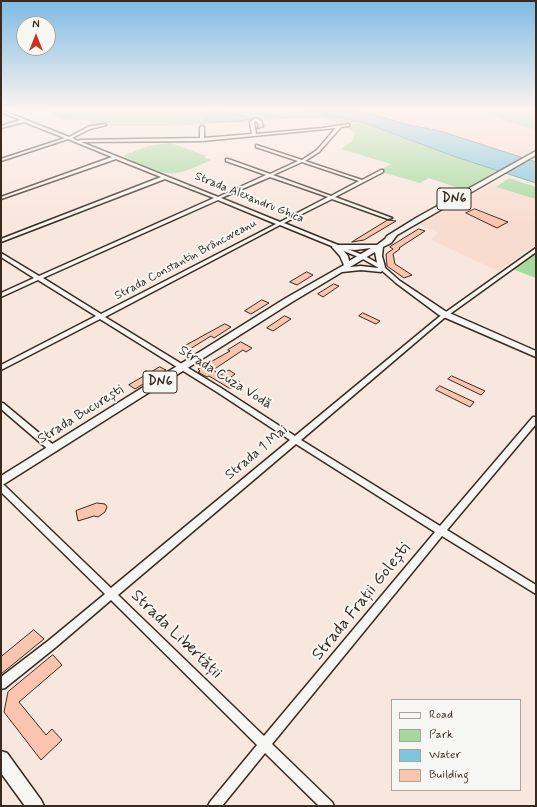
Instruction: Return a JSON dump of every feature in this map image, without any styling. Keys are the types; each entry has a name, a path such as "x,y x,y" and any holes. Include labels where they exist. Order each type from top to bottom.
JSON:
{"main road":[{"name":"Strada București","path":"1,482 318,282 340,271 418,219 535,153"},
{"path":"335,246 355,248 376,246 379,269 362,268 340,271"},
{"path":"335,246 344,256 346,262"},
{"name":"Strada București","path":"318,282 346,262 359,257"},
{"path":"1,759 35,806"}],"street":[{"path":"1,160 40,148"},
{"name":"Strada Alexandru Ghica","path":"91,148 359,257 446,314 536,354"},
{"path":"262,148 362,181"},
{"path":"1,295 301,161 321,148"},
{"path":"1,198 117,158"},
{"path":"227,160 390,218"},
{"name":"Strada Constantin Brâncoveanu","path":"1,368 382,171"},
{"path":"1,241 165,177"},
{"name":"Strada 1 Mai","path":"1,684 52,644 446,314 536,250"},
{"name":"Strada Cuza Vodă","path":"1,255 223,392 295,440 536,590"},
{"path":"1,405 53,449"},
{"name":"Strada Frații Golești","path":"214,806 441,531 536,419"},
{"name":"Strada Libertății","path":"1,487 328,806"}],"shaded area":[{"path":"454,148 536,148 536,181"},
{"path":"492,184 536,198 536,245 498,271 431,240 438,233 418,224"}],"green space":[{"path":"144,148 184,148 206,156 204,157 211,160 189,170 178,173 166,173 124,157 125,155"},
{"path":"343,148 430,148 498,170 464,190 429,178 420,183 378,171 391,164 341,149"},
{"path":"509,178 536,187 536,199 496,187"},
{"path":"536,253 536,278 512,269"}],"water":[{"path":"431,148 492,148 536,162 536,183"}],"building":[{"path":"475,209 508,222 497,228 466,213"},
{"path":"388,220 396,221 364,240 352,242"},
{"path":"419,229 425,231 399,248 400,249 393,254 395,264 412,275 404,278 387,266 386,254 393,249 390,247"},
{"path":"307,272 313,275 297,285 290,282"},
{"path":"334,284 339,286 323,297 318,294"},
{"path":"262,300 269,303 251,314 245,311"},
{"path":"363,313 380,321 376,324 359,316"},
{"path":"285,316 291,319 273,331 267,328"},
{"path":"225,324 231,327 214,338 211,336 190,349 185,346"},
{"path":"241,342 252,348 246,352 243,350 213,370 221,375 229,370 235,374 231,377 240,382 232,388 229,388 209,376 207,377 198,372 200,371 198,369 230,351 228,350"},
{"path":"160,367 166,370 135,389 129,385"},
{"path":"452,376 485,391 481,395 448,379"},
{"path":"440,386 474,402 470,407 436,390"},
{"path":"97,503 105,504 107,507 105,512 98,517 94,516 78,521 76,511"},
{"path":"34,630 44,639 1,674 1,657"},
{"path":"53,655 62,665 19,702 46,735 52,729 62,740 41,760 4,712 8,692"}]}
